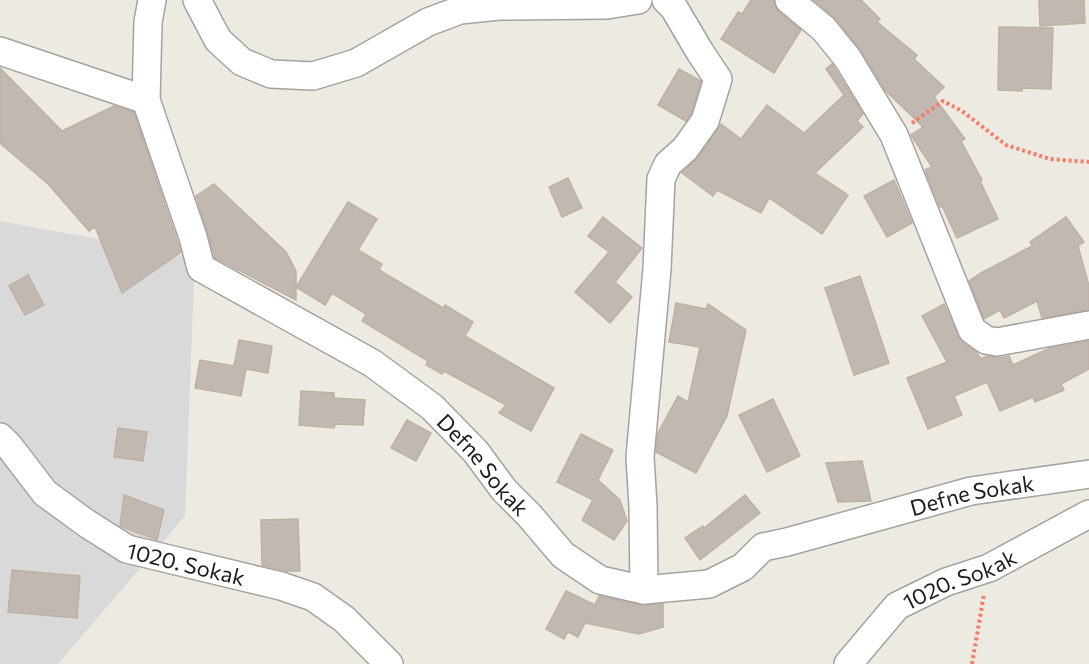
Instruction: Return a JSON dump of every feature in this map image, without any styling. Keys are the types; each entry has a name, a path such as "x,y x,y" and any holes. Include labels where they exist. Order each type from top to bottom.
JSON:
{"street":[{"path":"0,51 146,100 148,22 152,0"},
{"path":"197,0 218,40 242,62 271,74 313,76 356,63 428,22 460,10 499,6 607,5 638,0"},
{"path":"644,590 640,457 657,269 661,179 668,164 685,149 705,121 718,79 674,8 666,0"},
{"path":"789,0 824,29 848,59 894,135 972,330 986,340 998,342 1089,325"},
{"name":"Defne Sokak","path":"146,100 193,237 201,268 372,363 432,407 476,452 504,490 563,555 600,580 644,590 709,584 743,567 763,547 971,491 1089,474"},
{"name":"1020. Sokak","path":"0,437 45,493 86,524 127,549 281,586 313,597 344,619 389,664"},
{"name":"1020. Sokak","path":"848,664 897,606 946,582 989,568 1089,514"}],"path":[{"path":"894,135 943,101 962,111 1006,145 1050,159 1089,162"},
{"path":"972,664 989,568"}],"shaded area":[{"path":"0,221 195,257 185,516 58,664 0,664"}],"building":[{"path":"751,0 774,0 779,12 801,30 774,73 721,39 738,12 742,14"},
{"path":"814,0 861,0 880,19 877,22 917,55 914,59 944,87 934,97 965,139 961,141 982,180 980,181 998,219 957,238 942,206 940,207 925,170 932,167 911,135 923,127 886,91 860,49 836,19"},
{"path":"1039,0 1084,0 1085,23 1040,26"},
{"path":"999,27 1053,28 1051,89 998,90"},
{"path":"832,64 863,114 857,121 863,127 815,173 848,195 822,234 769,198 761,213 717,190 713,196 682,173 698,158 721,124 741,139 767,105 804,133 844,95 826,69"},
{"path":"0,68 62,131 114,106 134,112 181,252 122,293 95,227 89,231 48,184 0,143"},
{"path":"679,69 701,81 691,114 686,121 658,105"},
{"path":"568,178 582,208 562,217 549,187"},
{"path":"894,180 912,223 887,237 864,196"},
{"path":"214,184 286,252 296,271 296,300 215,258 196,196"},
{"path":"348,202 377,219 358,250 382,264 379,270 443,308 445,305 473,322 465,336 554,388 531,431 499,413 506,405 444,371 442,374 426,365 428,361 362,321 366,314 332,293 325,305 296,287"},
{"path":"603,217 642,248 615,282 632,297 610,323 575,292 609,252 588,236"},
{"path":"1066,217 1084,242 1078,246 1089,286 1089,310 1042,318 1037,301 1004,318 1000,310 984,319 969,281 1032,246 1030,242"},
{"path":"28,275 44,305 25,315 9,286"},
{"path":"860,276 889,363 854,375 825,288"},
{"path":"676,303 706,309 708,304 746,330 727,416 696,473 656,452 658,433 678,396 688,402 700,347 669,342"},
{"path":"944,304 958,336 981,359 987,356 999,358 1009,356 1013,365 1050,348 1089,341 1089,369 1061,384 1064,390 1035,402 1033,397 1000,411 987,382 954,396 962,415 928,429 907,378 947,362 922,316"},
{"path":"239,340 272,346 268,373 246,369 241,396 195,388 200,360 234,366"},
{"path":"301,391 334,393 334,398 365,400 363,425 335,424 334,428 299,425"},
{"path":"773,399 800,456 767,472 739,415"},
{"path":"407,420 431,433 416,461 391,448"},
{"path":"118,428 147,432 143,461 114,457"},
{"path":"581,434 613,450 598,480 620,500 627,521 614,540 582,520 593,500 557,482"},
{"path":"862,461 871,501 838,502 826,463"},
{"path":"124,495 164,510 157,540 120,526"},
{"path":"745,495 760,513 700,560 685,538 703,526 704,528"},
{"path":"298,519 300,571 286,571 262,565 261,520"},
{"path":"12,570 80,576 77,618 8,612"},
{"path":"566,591 595,605 599,596 641,605 663,604 663,627 639,634 585,623 578,637 568,632 564,639 546,629"}]}
